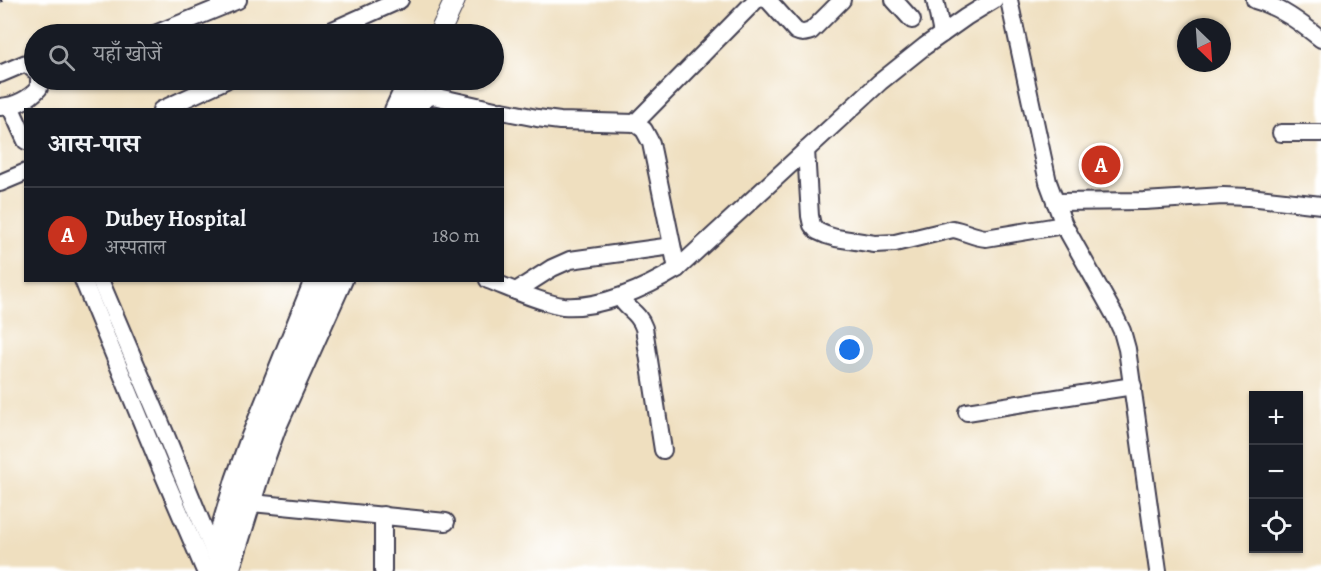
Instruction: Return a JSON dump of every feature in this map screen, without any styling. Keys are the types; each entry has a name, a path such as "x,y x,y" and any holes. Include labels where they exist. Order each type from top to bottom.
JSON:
{"main road":[{"path":"444,24 455,0"},
{"path":"406,108 414,90"},
{"path":"217,566 267,422 326,282"}],"street":[{"path":"179,24 238,0"},
{"path":"346,24 400,0"},
{"path":"433,24 444,0"},
{"path":"634,123 756,0"},
{"path":"768,0 796,31 806,33 811,31 842,0"},
{"path":"894,0 912,20"},
{"path":"935,0 942,34"},
{"path":"493,282 563,306 620,297 643,288 677,269 880,82 924,46 994,0"},
{"path":"1009,0 1048,182 1064,225 1115,316 1127,349 1158,571"},
{"path":"1262,1 1288,15 1321,39"},
{"path":"0,74 24,64"},
{"path":"24,135 14,106 37,90"},
{"path":"165,108 204,90"},
{"path":"394,108 402,90"},
{"path":"419,108 427,98 434,96 486,108"},
{"path":"504,111 560,121 634,123 644,130 651,143 677,269"},
{"path":"1281,133 1321,133"},
{"path":"806,150 810,216 813,225 817,231 836,238 885,244 952,229 986,238 1064,225"},
{"path":"0,183 24,173"},
{"path":"1055,202 1144,201 1223,196 1321,205"},
{"path":"516,291 552,268 570,260 672,246"},
{"path":"84,282 161,469 217,566"},
{"path":"101,282 165,433 217,566"},
{"path":"217,566 234,480 312,282"},
{"path":"217,566 252,503 278,429 343,282"},
{"path":"620,297 623,303 637,314 644,327 663,450"},
{"path":"967,412 1132,386"},
{"path":"252,503 446,522"},
{"path":"383,515 383,571"}],"place":[{"name":"Dubey Hospital","path":"1101,165"}]}
